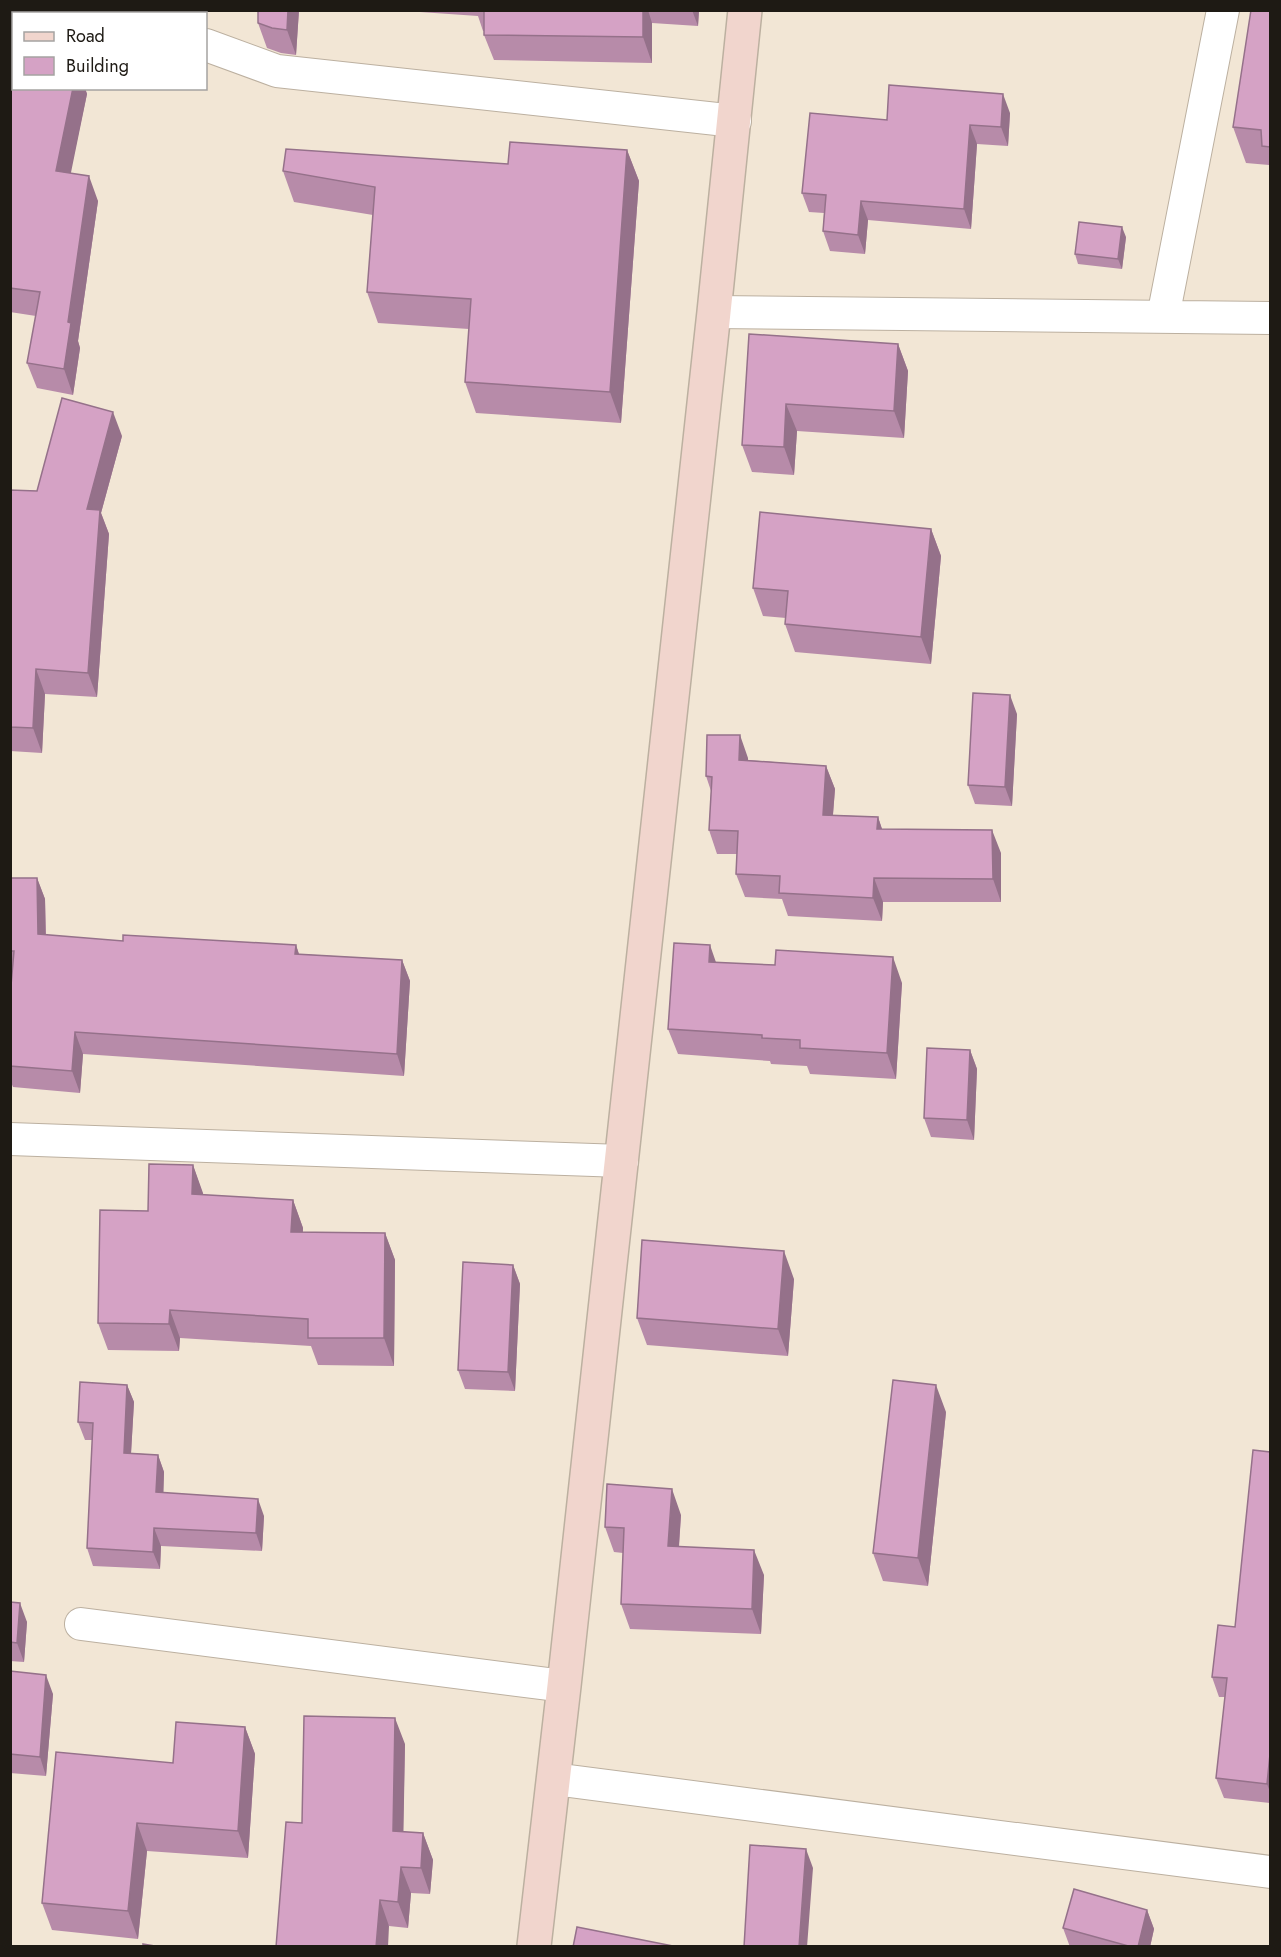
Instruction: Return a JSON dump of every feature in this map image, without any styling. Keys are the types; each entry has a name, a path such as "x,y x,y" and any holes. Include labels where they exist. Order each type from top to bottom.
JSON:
{"street":[{"path":"534,1947 735,121 745,10"},
{"path":"1163,317 1223,10"},
{"path":"207,45 277,71 735,121"},
{"path":"714,312 1270,318"},
{"path":"10,1139 621,1161"},
{"path":"81,1624 564,1686"},
{"path":"554,1779 1270,1872"}],"building":[{"path":"258,10 288,10 287,30 258,23"},
{"path":"484,10 643,10 643,37 484,35"},
{"path":"1251,10 1270,10 1270,147 1262,146 1261,130 1233,127"},
{"path":"10,31 12,32 12,90 73,90 56,171 89,176 68,322 71,323 64,369 27,363 40,292 10,288"},
{"path":"889,85 1003,94 1001,127 970,125 964,209 861,201 858,235 823,231 826,195 802,193 810,113 887,120"},
{"path":"510,142 627,150 610,392 465,382 471,299 367,292 375,187 283,171 286,149 508,164"},
{"path":"1079,222 1122,227 1118,259 1075,254"},
{"path":"749,334 898,344 894,411 786,404 784,447 742,445"},
{"path":"62,398 113,412 87,509 100,510 88,673 36,669 33,728 10,727 10,490 37,491"},
{"path":"760,512 931,529 921,637 785,624 788,591 753,588"},
{"path":"973,693 1010,695 1005,787 968,785"},
{"path":"707,735 740,735 739,760 826,766 823,815 878,817 877,829 992,830 993,879 874,878 873,898 779,893 780,876 736,874 738,831 709,830 712,777 706,776"},
{"path":"10,878 37,878 38,934 123,941 123,935 296,945 295,954 402,960 397,1054 75,1032 72,1071 10,1066 10,997 14,951 10,951"},
{"path":"674,943 710,945 709,962 775,965 776,950 893,957 887,1053 800,1048 800,1040 762,1038 762,1035 668,1029"},
{"path":"927,1048 970,1050 967,1120 924,1118"},
{"path":"149,1164 193,1165 192,1194 293,1200 291,1232 385,1233 384,1338 308,1338 308,1319 170,1310 169,1324 98,1323 100,1210 148,1211"},
{"path":"642,1240 784,1251 778,1329 637,1318"},
{"path":"463,1262 513,1265 508,1372 458,1370"},
{"path":"893,1380 936,1385 918,1558 873,1553"},
{"path":"80,1382 127,1385 124,1453 158,1455 156,1492 258,1499 256,1533 154,1528 153,1552 87,1548 93,1423 78,1422"},
{"path":"1253,1450 1270,1452 1270,1754 1267,1784 1216,1778 1227,1678 1212,1677 1218,1625 1235,1627"},
{"path":"607,1484 672,1489 668,1546 754,1550 752,1609 621,1604 624,1528 605,1527"},
{"path":"10,1602 20,1603 17,1643 10,1642"},
{"path":"10,1671 46,1675 40,1757 10,1754"},
{"path":"304,1716 395,1718 393,1831 423,1833 421,1868 401,1867 398,1902 380,1900 376,1947 276,1947 286,1822 302,1823"},
{"path":"176,1722 245,1727 238,1831 137,1823 128,1911 42,1903 56,1752 173,1763"},
{"path":"750,1845 806,1849 799,1947 744,1947"},
{"path":"1074,1889 1147,1910 1138,1947 1063,1928"},
{"path":"577,1927 678,1947 573,1947"},
{"path":"143,1944 161,1947 143,1947"}]}
